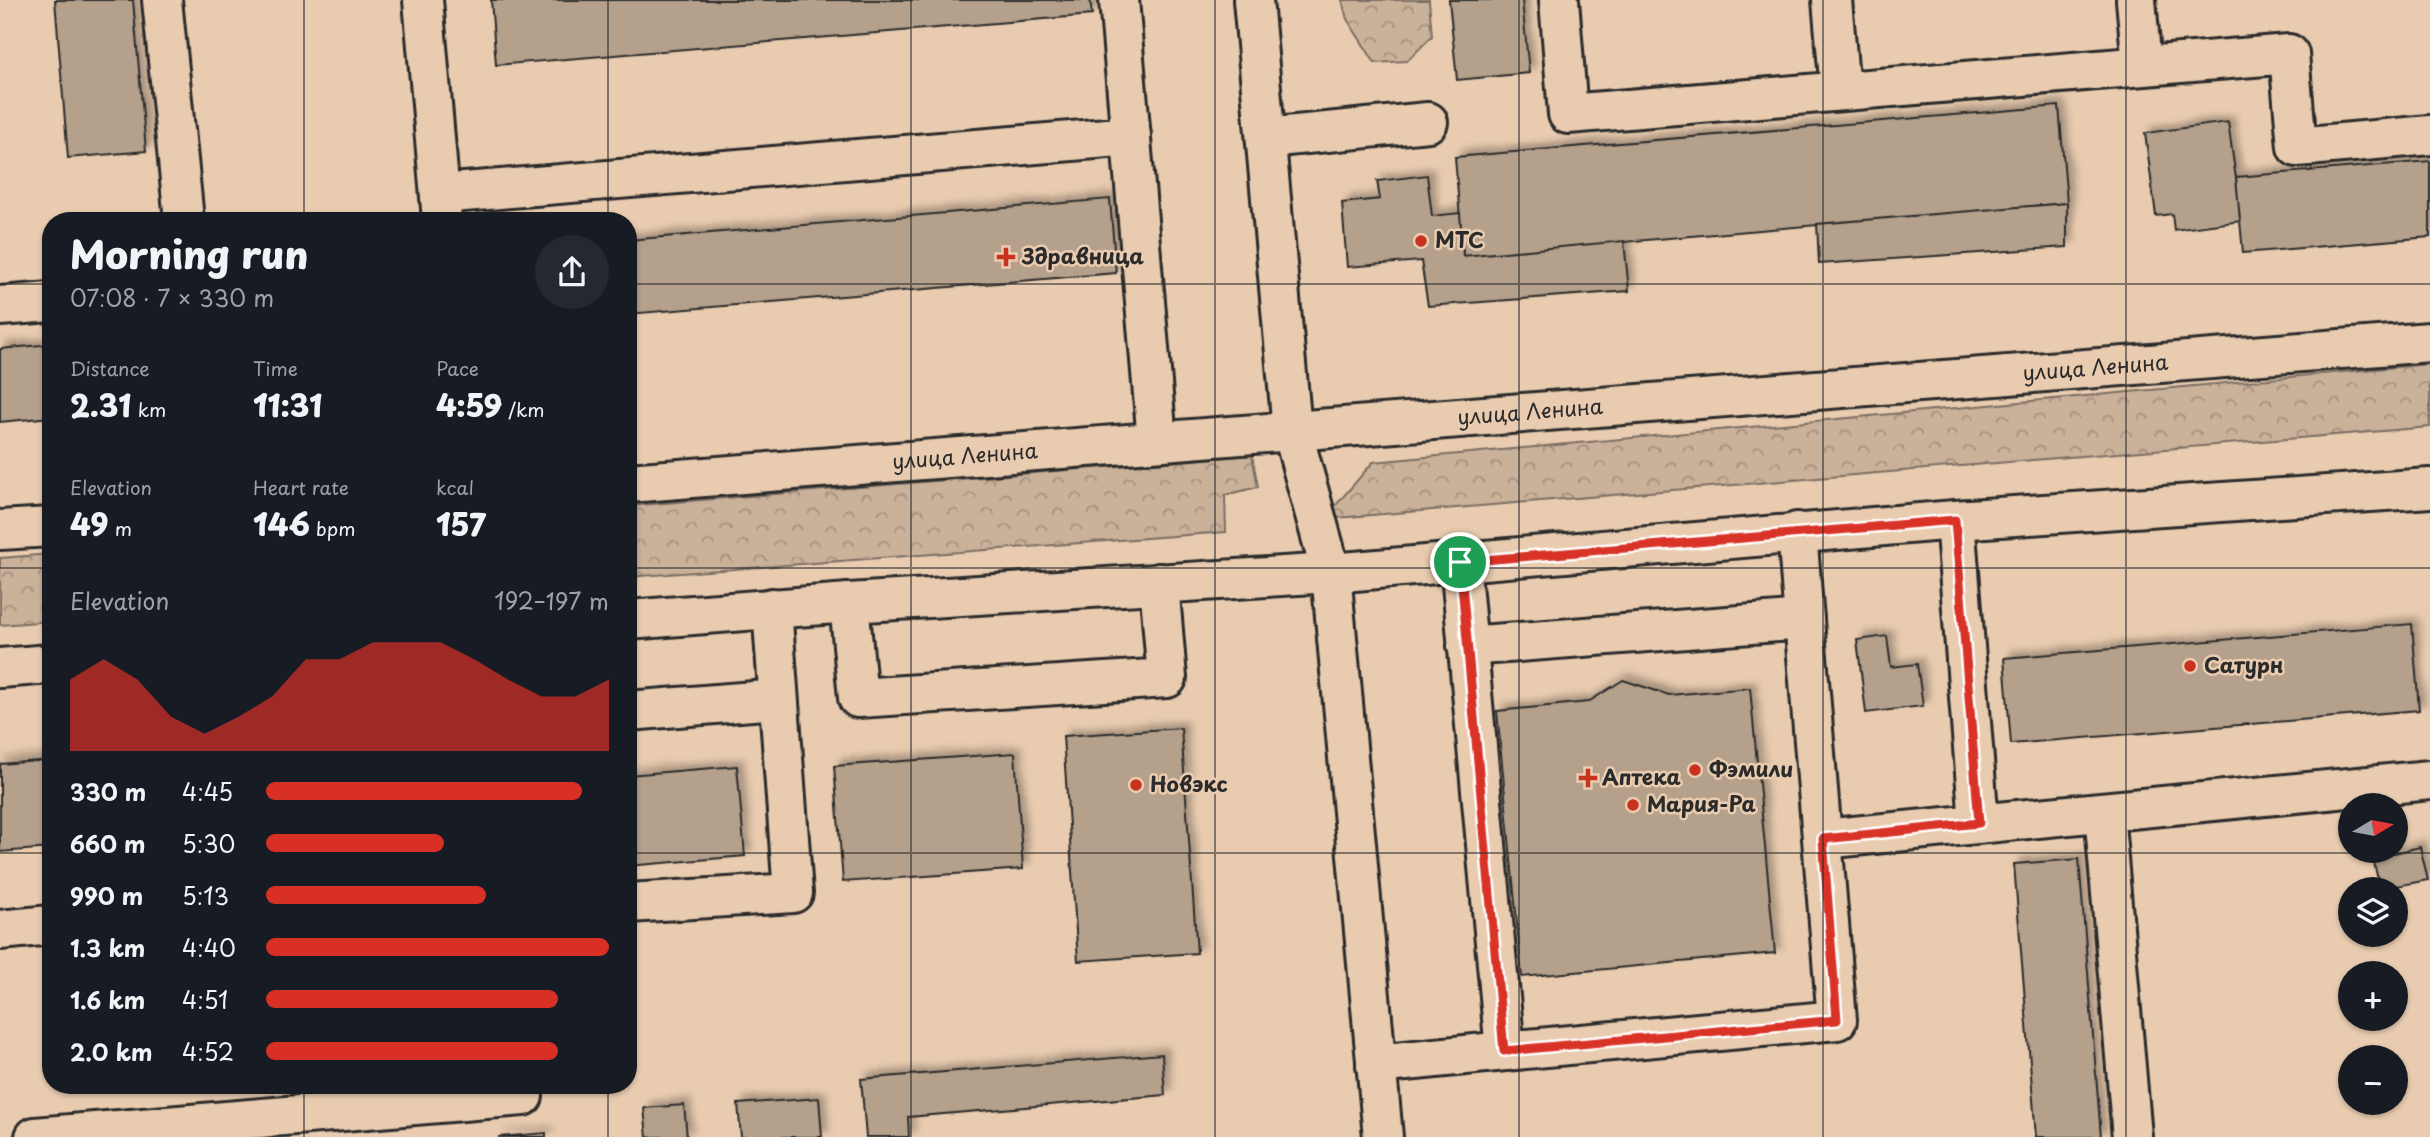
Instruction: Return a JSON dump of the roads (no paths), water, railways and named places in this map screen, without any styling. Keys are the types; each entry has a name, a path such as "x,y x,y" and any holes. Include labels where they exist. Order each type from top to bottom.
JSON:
{"street":[{"path":"162,0 183,212"},
{"path":"423,0 441,207 1131,136"},
{"path":"1119,0 1157,441"},
{"path":"1254,0 1292,430 1331,573 1383,1137"},
{"path":"1559,0 1568,114 2289,54 2297,147 2430,135"},
{"path":"1832,0 1840,91"},
{"path":"2136,0 2143,66"},
{"path":"1266,138 1428,122"},
{"path":"0,306 42,303"},
{"name":"улица Ленина","path":"637,482 2430,342"},
{"path":"637,619 772,608 1331,573 1797,532 2430,488"},
{"path":"1955,520 1979,823"},
{"path":"0,530 42,528"},
{"path":"1376,1064 1837,1020 1797,532"},
{"path":"1460,562 1504,1051"},
{"path":"849,603 858,698 1167,678 1159,583"},
{"path":"637,902 793,893 772,608"},
{"path":"1467,646 1804,620"},
{"path":"0,668 42,665"},
{"path":"637,710 778,699"},
{"path":"1823,839 2430,780"},
{"path":"2104,812 2133,1137"},
{"path":"0,930 42,926"},
{"path":"35,1137 304,1099 523,1096"}],"place":[{"name":"МТС","path":"1421,241"},
{"name":"Здравница","path":"1006,257"},
{"name":"Сатурн","path":"2190,666"},
{"name":"Фэмили","path":"1695,770"},
{"name":"Аптека","path":"1588,778"},
{"name":"Новэкс","path":"1136,785"},
{"name":"Мария-Ра","path":"1633,805"}]}
